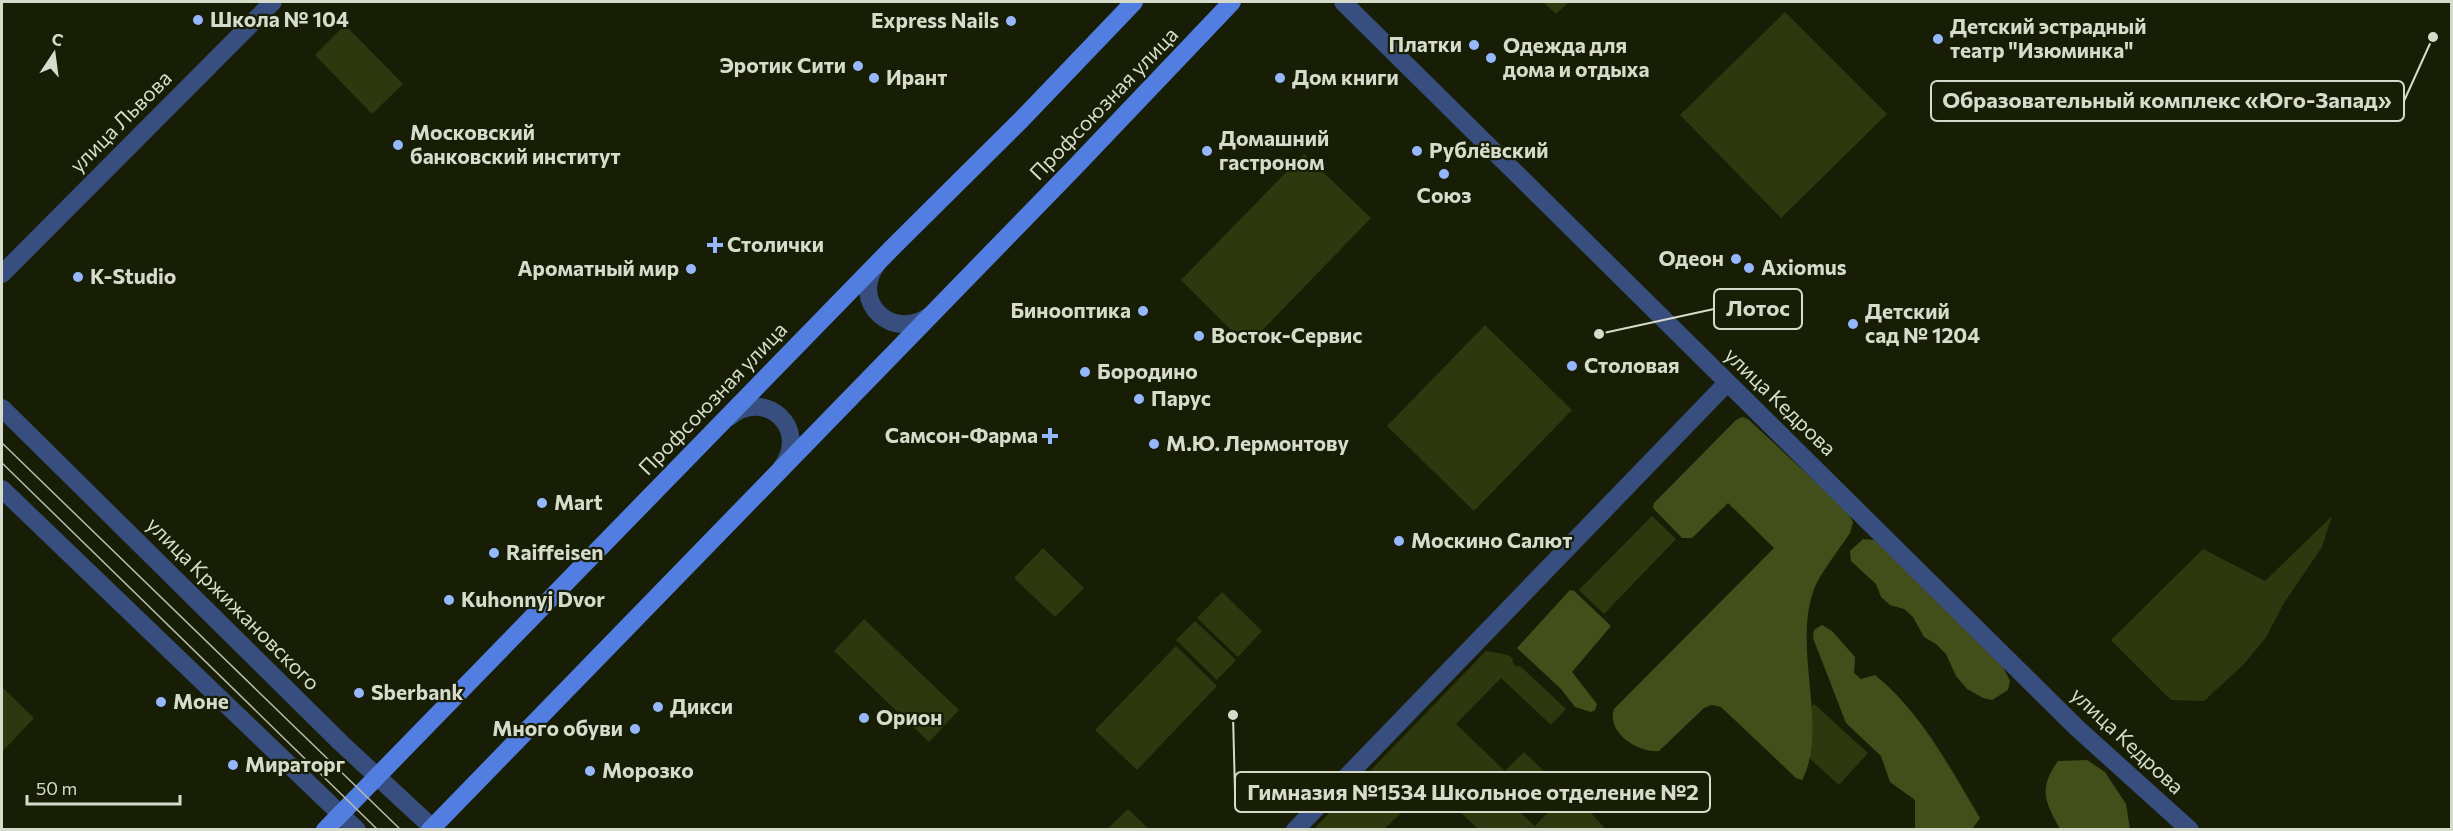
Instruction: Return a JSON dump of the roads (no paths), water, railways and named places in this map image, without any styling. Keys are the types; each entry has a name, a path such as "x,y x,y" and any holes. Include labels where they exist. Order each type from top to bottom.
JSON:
{"main road":[{"name":"Профсоюзная улица","path":"325,830 878,262 1022,120 1134,2"},
{"name":"Профсоюзная улица","path":"432,829 1232,2"}],"street":[{"name":"улица Львова","path":"2,274 273,2"},
{"name":"улица Кедрова","path":"1343,2 2078,728 2190,830"},
{"path":"878,262 868,281 870,302 875,311 883,318 902,325 913,324 932,314"},
{"path":"1295,830 1727,383"},
{"path":"728,417 736,411 757,406 776,413 784,420 791,440 791,451 781,469"},
{"name":"улица Кржижановского","path":"2,408 341,743 432,829"},
{"path":"2,489 357,830"}],"tram line":[{"path":"2,443 401,830"},
{"path":"2,463 378,830"}],"place":[{"name":"Школа № 104","path":"198,20"},
{"name":"Express Nails","path":"1011,21"},
{"name":"Образовательный комплекс «Юго-Запад»","path":"2433,37"},
{"name":"Детский эстрадный театр \"Изюминка\"","path":"1938,39"},
{"name":"Платки","path":"1474,45"},
{"name":"Одежда для дома и отдыха","path":"1491,58"},
{"name":"Эротик Сити","path":"858,66"},
{"name":"Ирант","path":"874,78"},
{"name":"Дом книги","path":"1280,78"},
{"name":"Московский банковский институт","path":"398,145"},
{"name":"Домашний гастроном","path":"1207,151"},
{"name":"Рублёвский","path":"1417,151"},
{"name":"Союз","path":"1444,174"},
{"name":"Столички","path":"715,245"},
{"name":"Одеон","path":"1736,259"},
{"name":"Axiomus","path":"1749,268"},
{"name":"Ароматный мир","path":"691,269"},
{"name":"K-Studio","path":"78,277"},
{"name":"Бинооптика","path":"1143,311"},
{"name":"Детский сад № 1204","path":"1853,324"},
{"name":"Лотос","path":"1599,334"},
{"name":"Восток-Сервис","path":"1199,336"},
{"name":"Столовая","path":"1572,366"},
{"name":"Бородино","path":"1085,372"},
{"name":"Парус","path":"1139,399"},
{"name":"Самсон-Фарма","path":"1050,436"},
{"name":"М.Ю. Лермонтову","path":"1154,444"},
{"name":"Mart","path":"542,503"},
{"name":"Москино Салют","path":"1399,541"},
{"name":"Raiffeisen","path":"494,553"},
{"name":"Kuhonnyj Dvor","path":"449,600"},
{"name":"Sberbank","path":"359,693"},
{"name":"Моне","path":"161,702"},
{"name":"Дикси","path":"658,707"},
{"name":"Гимназия №1534 Школьное отделение №2","path":"1233,715"},
{"name":"Орион","path":"864,718"},
{"name":"Много обуви","path":"635,729"},
{"name":"Мираторг","path":"233,765"},
{"name":"Морозко","path":"590,771"}]}
